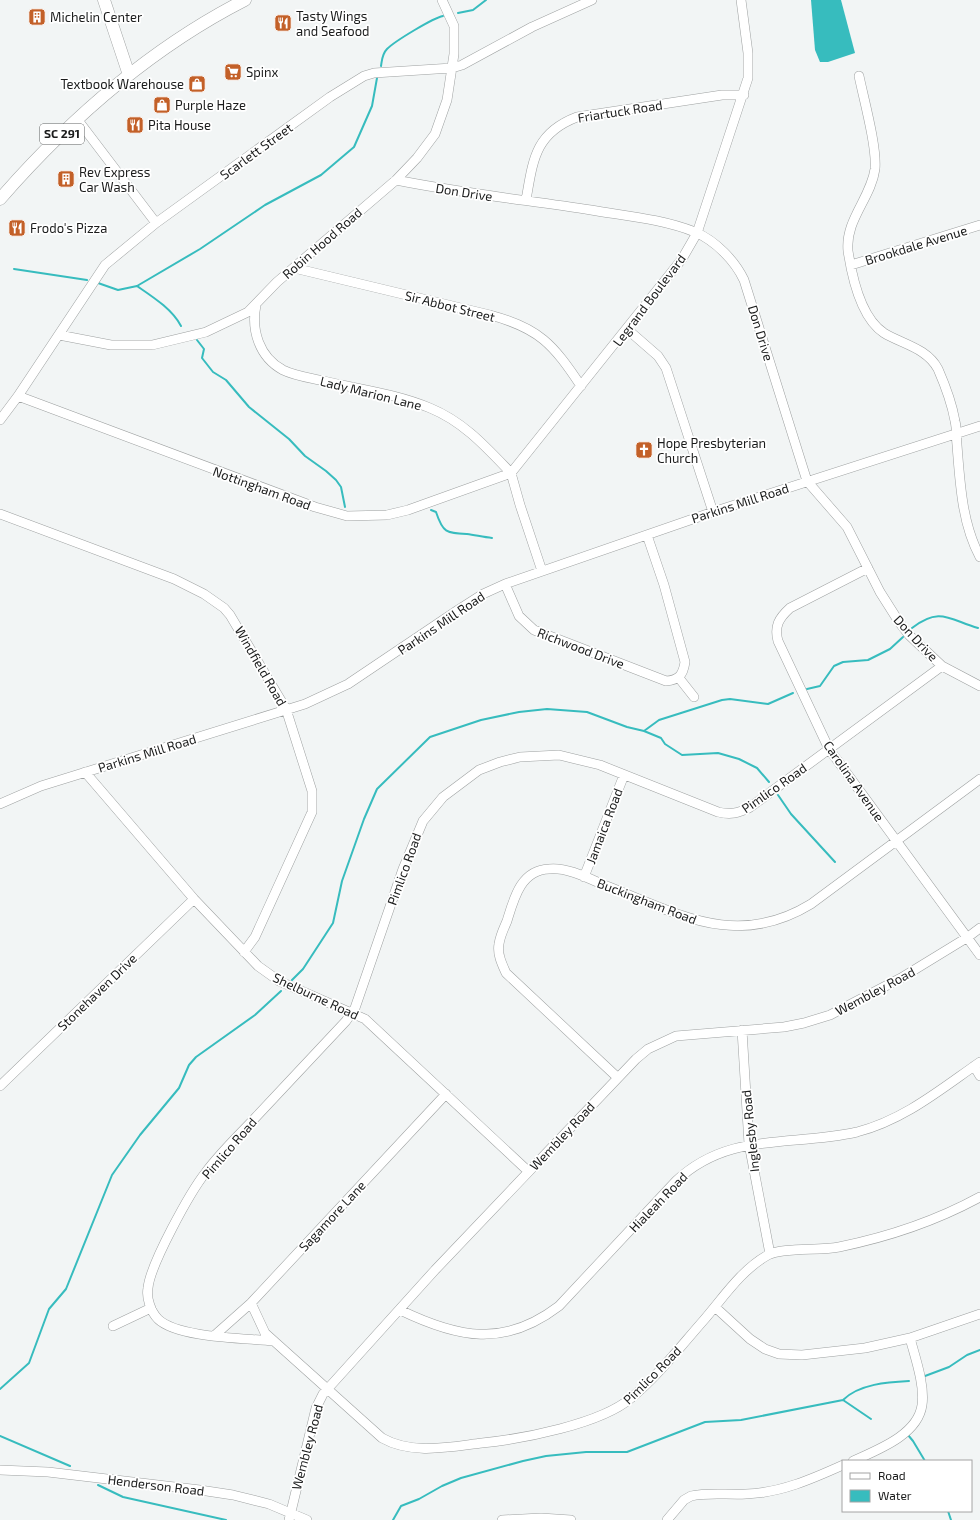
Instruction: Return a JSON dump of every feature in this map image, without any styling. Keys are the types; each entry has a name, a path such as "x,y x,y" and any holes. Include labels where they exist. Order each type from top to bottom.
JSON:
{"main road":[{"path":"104,0 129,74"},
{"name":"SC 291","path":"0,199 77,119 129,74 198,27 246,0"}],"street":[{"name":"Robin Hood Road","path":"59,335 111,345 162,344 206,332 242,316 256,305 277,282 396,180 417,158 435,134 447,100 452,68 454,26 442,0"},
{"name":"Scarlett Street","path":"0,420 18,396 105,265 156,223 330,97 360,78 374,73 452,68 469,61 532,27 592,0"},
{"name":"Legrand Boulevard","path":"511,473 672,274 696,233 744,95 748,78 749,65 741,0"},
{"path":"859,76 873,146 875,168 850,231 848,251 851,265 859,296 869,318 883,332 921,351 938,369 956,422 956,434 965,511 970,534 980,558"},
{"name":"Friartuck Road","path":"526,200 537,150 548,134 568,120 577,117 722,95 744,95"},
{"path":"77,119 156,223"},
{"name":"Don Drive","path":"396,180 479,195 526,200 646,219 674,225 696,233 728,257 739,269 744,280 808,482 847,527 868,568 899,622 918,645 942,666 980,686"},
{"name":"Brookdale Avenue","path":"851,265 980,225"},
{"name":"Sir Abbot Street","path":"294,268 490,315 520,324 539,335 550,344 562,357 581,386"},
{"name":"Lady Marion Lane","path":"256,305 254,324 260,346 270,359 283,370 300,376 406,400 442,413 473,434 511,473"},
{"path":"627,330 658,356 666,368 713,512"},
{"name":"Nottingham Road","path":"18,396 315,507 347,516 373,516 394,513 511,473"},
{"name":"Parkins Mill Road","path":"0,804 41,786 305,704 348,684 483,594 505,584 713,512 980,426"},
{"path":"511,473 542,571"},
{"name":"Windfield Road","path":"0,514 174,579 214,600 230,615 286,709 312,791 312,812 255,937 244,952"},
{"path":"647,535 680,637 685,662 684,672 679,678 694,697"},
{"name":"Carolina Avenue","path":"868,568 790,608 777,624 776,631 778,641 829,749 980,955"},
{"name":"Richwood Drive","path":"505,584 519,616 534,630 666,681 679,678"},
{"name":"Pimlico Road","path":"151,1308 147,1293 153,1270 177,1221 202,1177 351,1013 358,1002 403,869 423,821 435,805 453,788 479,770 500,762 538,755 559,755 581,759 718,812 732,814 749,808 942,666"},
{"name":"Shelburne Road","path":"85,772 194,899 266,973 279,981 365,1019 528,1171"},
{"name":"Jamaica Road","path":"584,877 624,775"},
{"name":"Buckingham Road","path":"617,1077 513,982 506,973 499,952 499,944 515,895 524,880 539,870 558,869 584,877 693,919 720,926 747,927 762,925 796,913 897,841 980,779"},
{"name":"Stonehaven Drive","path":"0,1086 194,899"},
{"name":"Wembley Road","path":"290,1517 316,1408 327,1389 528,1171 617,1077 642,1054 676,1036 695,1033 790,1026 830,1015 871,995 968,937 980,928"},
{"name":"Inglesby Road","path":"742,1030 749,1144 770,1254"},
{"path":"977,1064 980,1076"},
{"name":"Hialeah Road","path":"400,1310 443,1329 467,1334 487,1335 504,1333 532,1323 559,1306 686,1171 707,1158 749,1144 820,1138 868,1128 904,1114 977,1064"},
{"name":"Sagamore Lane","path":"216,1335 251,1303 446,1094"},
{"path":"770,1254 838,1247 888,1235 944,1216 980,1197"},
{"name":"Pimlico Road","path":"251,1303 261,1327 273,1341 382,1438 401,1446 447,1448 526,1436 602,1415 627,1402 643,1388 739,1278 770,1254"},
{"path":"715,1307 758,1344 771,1352 779,1354 822,1354 865,1348 910,1338 980,1314"},
{"path":"113,1326 151,1308 157,1318 167,1326 178,1330 273,1341"},
{"path":"855,1460 895,1439 918,1419 923,1403 918,1369 910,1338"},
{"path":"667,1520 684,1500 690,1496 747,1494 770,1491 805,1482 842,1466"},
{"name":"Henderson Road","path":"0,1470 48,1472 233,1495 269,1504 290,1517 307,1520"},
{"path":"502,1520 541,1518 571,1520"}],"water":[{"path":"811,0 841,0 855,53 828,62 820,62 815,50"}],"waterway":[{"path":"458,13 473,10 486,0"},
{"path":"381,66 382,57 391,45 423,25 443,16"},
{"path":"98,283 118,290 137,286 200,249 265,205 321,175 354,147 372,106 377,78"},
{"path":"14,269 87,280"},
{"path":"137,286 156,299 173,314 181,326"},
{"path":"197,340 204,349 202,358 213,372 226,380 249,407 289,439 305,456 336,480 341,487 345,507"},
{"path":"431,510 436,512 443,528 450,532 492,538"},
{"path":"912,628 922,621 938,616 978,628"},
{"path":"807,689 820,686 834,666 843,662 868,660 890,649 903,637"},
{"path":"644,731 659,720 722,700 730,699 768,704 793,693"},
{"path":"292,980 303,969 333,923 342,881 364,819 377,789 430,737 481,720 519,712 547,709 587,712 661,738 665,744 682,755 718,753 739,759 757,768 769,782"},
{"path":"778,795 791,814 835,862"},
{"path":"0,1389 29,1363 49,1309 66,1289 112,1175 140,1135 179,1088 189,1065 196,1057 255,1015 281,991"},
{"path":"925,1376 949,1367 967,1355 980,1350"},
{"path":"393,1520 401,1506 419,1499 442,1486 461,1478 523,1461 546,1456 586,1452 627,1452 705,1422 741,1420 843,1400 857,1390 865,1387 883,1383 909,1381"},
{"path":"843,1400 871,1419"},
{"path":"908,1435 924,1460"},
{"path":"0,1436 70,1466"},
{"path":"98,1485 123,1497 226,1520"},
{"path":"948,1512 951,1520"}],"place":[{"name":"Michelin Center","path":"37,17"},
{"name":"Tasty Wings and Seafood","path":"283,23"},
{"name":"Spinx","path":"233,72"},
{"name":"Textbook Warehouse","path":"197,84"},
{"name":"Purple Haze","path":"162,105"},
{"name":"Pita House","path":"135,125"},
{"name":"Rev Express Car Wash","path":"66,179"},
{"name":"Frodo's Pizza","path":"17,228"},
{"name":"Hope Presbyterian Church","path":"644,450"}]}
